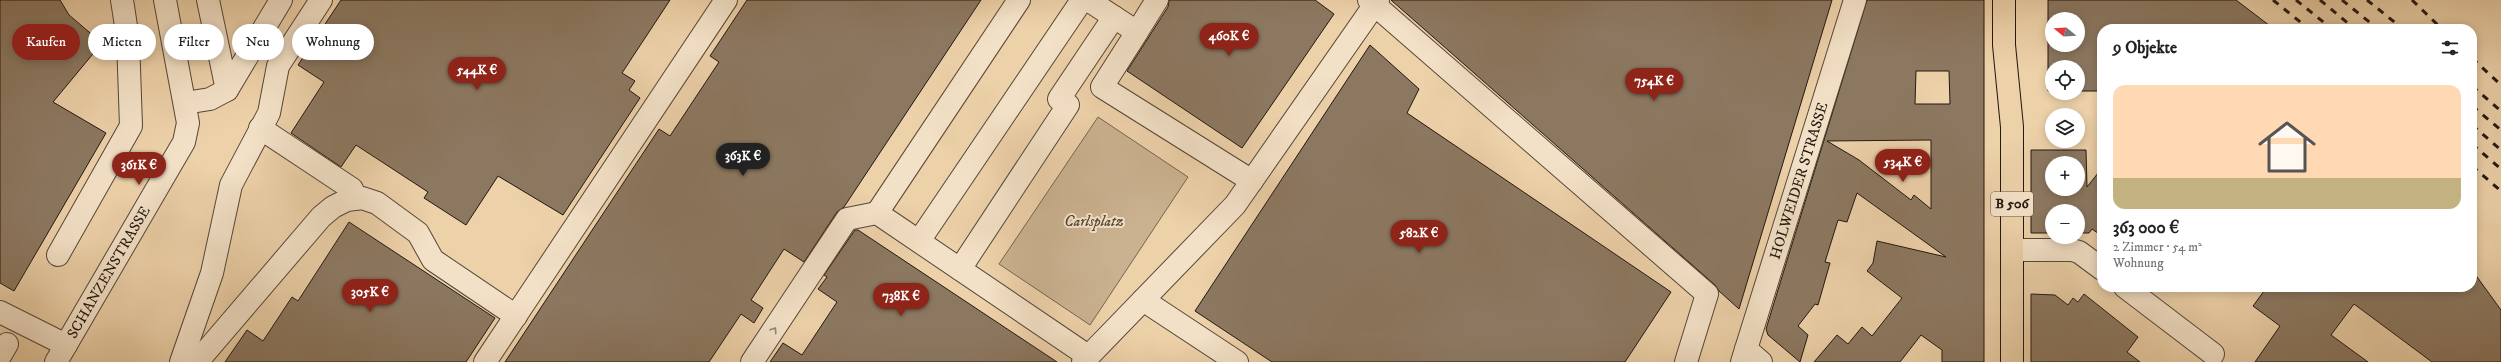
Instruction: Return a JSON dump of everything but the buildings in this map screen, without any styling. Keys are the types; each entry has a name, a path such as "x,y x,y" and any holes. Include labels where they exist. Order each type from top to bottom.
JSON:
{"main road":[{"name":"B 506","path":"2004,0 2004,46 2012,127 2012,362"}],"street":[{"path":"58,255 131,126 128,39 122,0"},
{"name":"SCHANZENSTRASSE","path":"61,354 184,142 188,123 165,0"},
{"path":"208,0 227,90"},
{"path":"185,103 210,99 227,90 281,0"},
{"path":"181,362 212,273 231,185 269,112 278,66 321,0"},
{"path":"485,362 726,0"},
{"path":"752,362 847,219 876,213 1019,0"},
{"path":"918,241 1082,0"},
{"path":"1088,0 1137,32"},
{"path":"1157,0 1102,87 1252,181"},
{"name":"HOLWEIDER STRASSE","path":"1750,358 1855,0"},
{"path":"876,213 960,269 1085,359 1235,205 1374,1 1707,294 1686,362"},
{"path":"960,269 1068,105 1059,99 1114,17"},
{"path":"260,128 352,189 355,199"},
{"path":"197,362 321,217 333,207 355,199 362,198 377,203 418,233 433,260 516,316"},
{"path":"2012,250 2079,252 2097,265"},
{"path":"2132,292 2213,354"},
{"path":"1143,300 1237,362"},
{"path":"0,312 61,354"}],"green space":[{"name":"Carlsplatz","path":"1098,117 1188,177 1090,325 999,264"}],"railway":[{"path":"2273,0 2303,24"},
{"path":"2296,0 2326,24"},
{"path":"2320,0 2349,24"},
{"path":"2342,0 2372,24"},
{"path":"2367,0 2397,24"},
{"path":"2412,0 2437,24"},
{"path":"2477,63 2501,85"},
{"path":"2477,90 2501,111"},
{"path":"2477,110 2501,130"},
{"path":"2477,129 2501,150"},
{"path":"2477,148 2501,169"},
{"path":"2477,170 2501,191"}]}
